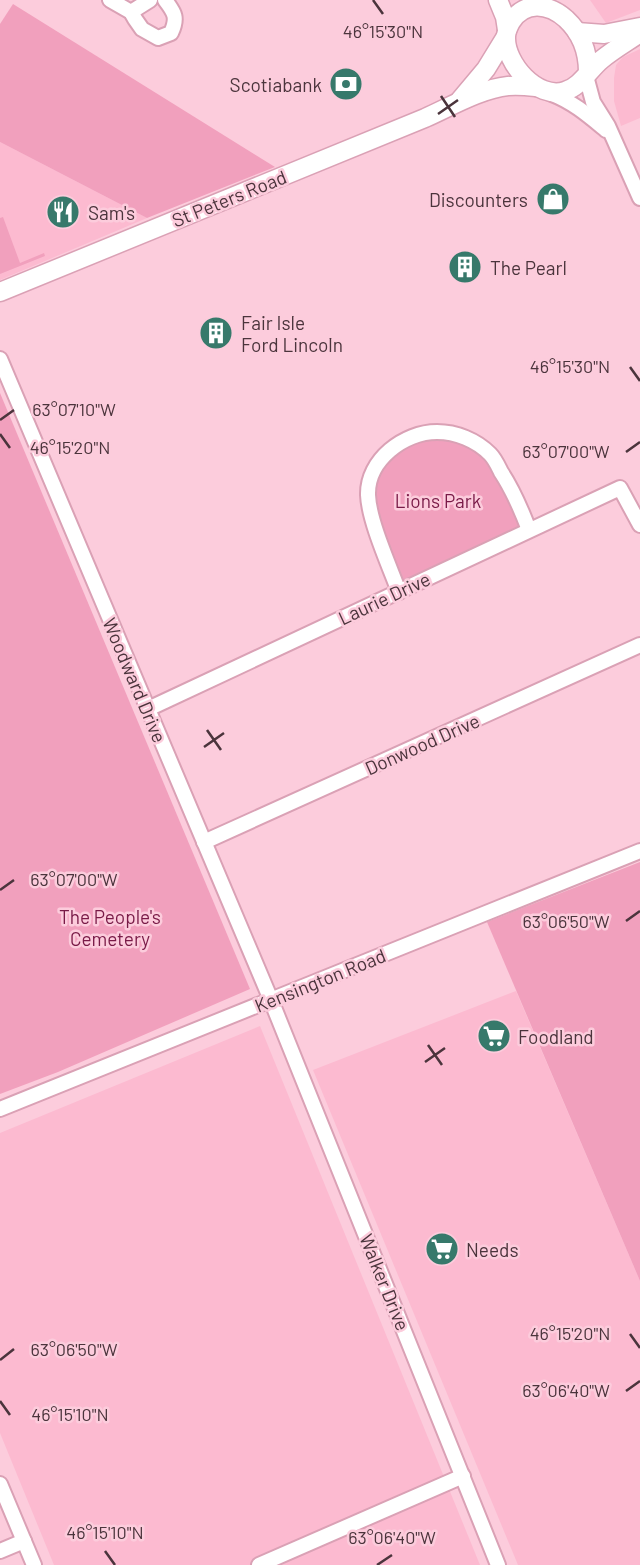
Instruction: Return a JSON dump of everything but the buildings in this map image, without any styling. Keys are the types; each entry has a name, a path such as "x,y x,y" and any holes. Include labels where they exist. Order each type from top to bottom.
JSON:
{"main road":[{"path":"498,0 505,18 507,47 518,69 544,90 564,92 572,88 612,51 640,33"},
{"path":"506,34 514,18 531,3 561,9 584,45 588,59 587,74"},
{"path":"577,32 604,34 640,27"},
{"name":"St Peters Road","path":"458,102 486,69 506,34"},
{"name":"St Peters Road","path":"0,292 458,102 499,87 544,90"}],"street":[{"path":"110,0 131,12 142,29 158,38 171,33 176,22 173,10 165,0"},
{"path":"131,12 150,0"},
{"path":"587,74 593,102 623,156 640,198"},
{"path":"544,90 583,111 612,136"},
{"name":"Woodward Drive","path":"0,359 271,1000"},
{"path":"399,592 371,513 368,492 380,460 396,446 413,437 435,432 451,434 471,440 492,455 514,492 529,530"},
{"name":"Laurie Drive","path":"148,709 620,488 640,525"},
{"name":"Donwood Drive","path":"204,842 640,645"},
{"name":"Kensington Road","path":"0,1110 640,851"},
{"name":"Walker Drive","path":"271,1000 499,1565"},
{"path":"259,1565 463,1476"},
{"path":"0,1484 34,1565"},
{"path":"0,1551 24,1541"}],"shaded area":[{"path":"590,0 640,0 640,10 606,23"},
{"path":"640,49 640,118 621,126 614,101 616,65 623,57"},
{"path":"0,142 147,218 0,280"},
{"path":"516,991 640,1281 640,1565 518,1565 313,1070"},
{"path":"260,1026 480,1565 54,1565 0,1433 0,1133"}],"green space":[{"path":"13,4 275,167 147,218 0,142 0,24"},
{"path":"3,217 20,263 44,253 45,256 0,274 0,218"},
{"name":"The People's Cemetery","path":"0,393 250,989 58,1072 0,1094"},
{"name":"Lions Park","path":"450,440 468,446 487,459 509,494 522,528 404,583 376,511 379,476 386,463 399,452 416,442"},
{"path":"640,862 640,1281 487,922"}],"place":[{"name":"Scotiabank","path":"346,84"},
{"name":"Discounters","path":"553,199"},
{"name":"Sam's","path":"63,212"},
{"name":"The Pearl","path":"465,267"},
{"name":"Fair Isle Ford Lincoln","path":"216,333"},
{"name":"Foodland","path":"494,1036"},
{"name":"Needs","path":"442,1249"}]}
